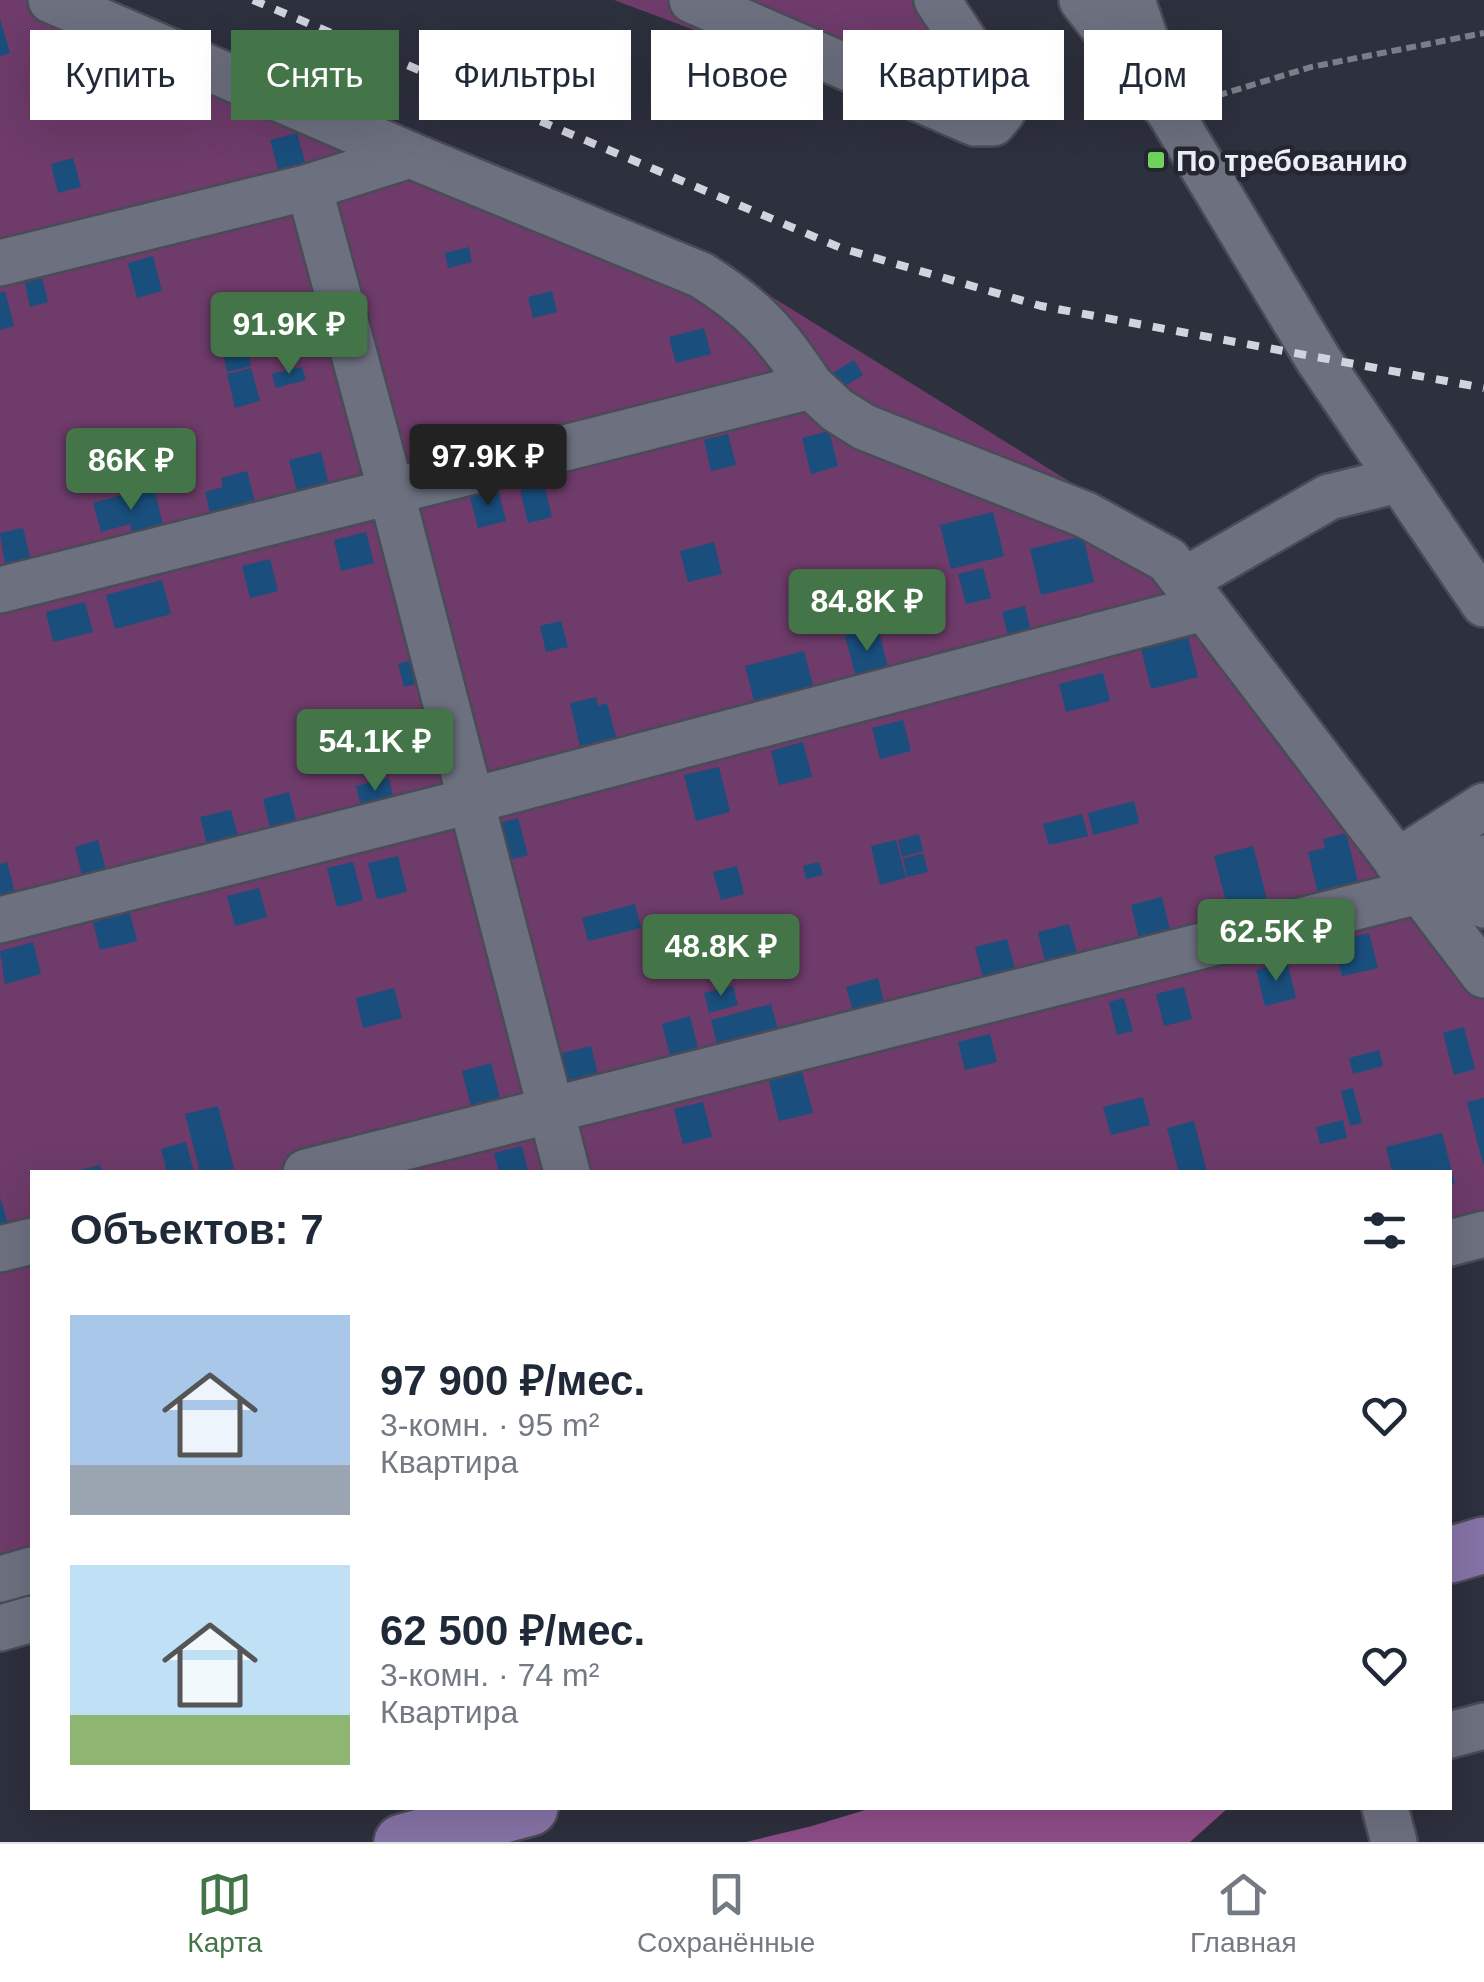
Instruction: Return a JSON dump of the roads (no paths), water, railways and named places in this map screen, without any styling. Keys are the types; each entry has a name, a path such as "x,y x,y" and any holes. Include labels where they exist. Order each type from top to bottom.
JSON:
{"main road":[{"path":"1452,1554 1484,1545"},
{"path":"402,1842 522,1810"}],"street":[{"path":"51,0 410,155 701,274 740,299 778,336 811,386 837,410 864,427 1086,515 1168,560 1448,878 1484,975"},
{"path":"692,0 976,124 993,124 1002,112 1000,94 937,0"},
{"path":"1082,0 1106,30"},
{"path":"1132,0 1142,30"},
{"path":"1174,120 1318,360 1484,604"},
{"path":"0,264 309,187 410,155"},
{"path":"309,187 392,490 566,1170"},
{"path":"0,590 811,386"},
{"path":"0,920 470,801 1194,594 1329,497 1398,480"},
{"path":"314,1170 1448,878 1484,806"},
{"path":"1452,1212 1484,1204"},
{"path":"1452,1243 1484,1234"},
{"path":"0,1250 30,1242"},
{"path":"0,1579 30,1571"},
{"path":"0,1628 30,1620"},
{"path":"1452,1734 1484,1726"},
{"path":"1386,1810 1394,1842"}],"railway":[{"path":"253,0 841,248 1041,306 1484,388"}],"place":[{"name":"По требованию","path":"1156,160"}]}
